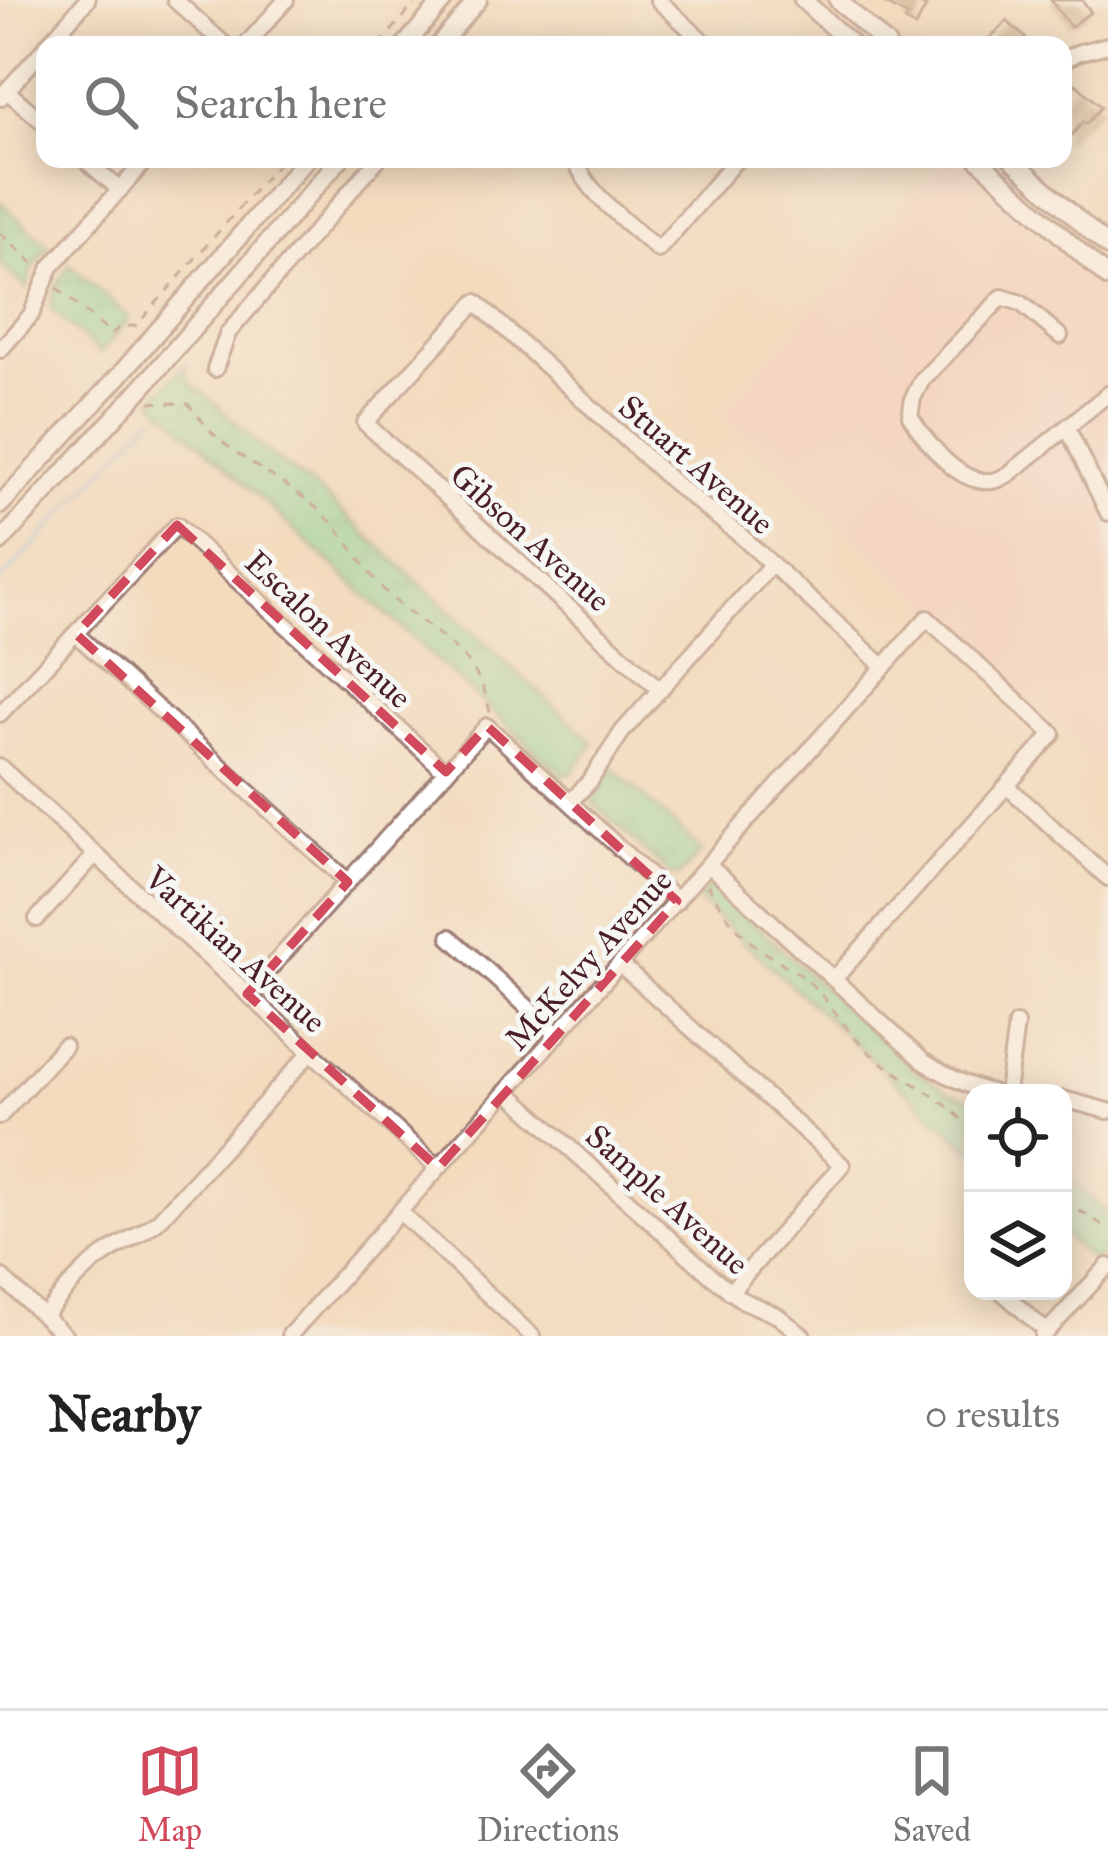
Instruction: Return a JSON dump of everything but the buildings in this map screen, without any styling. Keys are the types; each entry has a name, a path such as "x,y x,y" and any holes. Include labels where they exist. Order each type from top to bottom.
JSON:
{"main road":[{"path":"413,36 444,0"},
{"path":"447,36 478,0"},
{"path":"803,0 837,36"},
{"path":"838,0 877,36"},
{"path":"0,505 298,168"},
{"path":"0,542 139,391 332,168"},
{"path":"988,168 1108,278"},
{"path":"1022,168 1108,247"}],"street":[{"path":"55,36 87,0"},
{"path":"175,0 215,36"},
{"path":"254,36 286,0"},
{"path":"658,0 697,36"},
{"path":"1072,56 1108,45"},
{"path":"36,57 3,94 36,118"},
{"path":"94,168 120,190"},
{"path":"0,350 32,315 51,267 139,168"},
{"path":"214,369 228,333 370,168"},
{"path":"578,168 592,189 658,250 729,168"},
{"path":"1060,336 1021,303 1002,297 922,380 910,416 950,464 970,477 991,482 1009,474 1108,394"},
{"name":"Stuart Avenue","path":"365,423 476,302 884,667"},
{"name":"Gibson Avenue","path":"365,423 660,690"},
{"path":"1067,427 1108,513"},
{"name":"Escalon Avenue","path":"76,634 177,525 446,772"},
{"path":"570,802 622,733 772,564"},
{"name":"McKelvy Avenue","path":"289,1336 927,618 1053,734 1007,786"},
{"path":"0,714 76,634 348,882"},
{"path":"247,994 488,719 570,802 682,895"},
{"name":"Vartikian Avenue","path":"0,767 438,1168"},
{"path":"835,978 1007,786 1108,878"},
{"path":"37,919 94,855"},
{"path":"709,865 923,1061 964,1084"},
{"path":"450,937 558,1035"},
{"path":"620,964 842,1166 730,1292"},
{"path":"1008,1084 1016,1024"},
{"path":"0,1116 64,1046"},
{"path":"44,1316 101,1257 160,1220 310,1053"},
{"name":"Sample Avenue","path":"507,1091 730,1292 778,1316 802,1336"},
{"path":"1072,1101 1108,1111"},
{"path":"400,1212 527,1334"},
{"path":"1010,1300 1045,1334 1108,1266"},
{"path":"0,1276 65,1336"}],"path":[{"path":"387,36 418,0"},
{"path":"54,285 111,334 137,325 274,168"},
{"path":"0,233 37,266"},
{"path":"150,403 191,406 214,436 326,517 389,594 464,656 487,694 488,719"},
{"path":"682,895 696,898 710,886 744,936 800,974 868,1052 935,1094 964,1122"},
{"path":"1072,1208 1108,1229"}],"highlighted area":[{"path":"177,525 446,772 487,726 677,901 438,1168 247,994 348,882 76,634"}],"shaded area":[{"path":"939,168 965,168 1108,299 1108,769 721,413"}],"green space":[{"path":"0,202 49,246 32,269 27,289 0,264"},
{"path":"69,264 130,318 100,353 51,309 54,290"},
{"path":"185,365 194,387 322,494 594,743 571,774 561,774 153,400"},
{"path":"614,769 702,851 679,876 672,876 594,804 593,795"},
{"path":"714,887 912,1068 964,1097 964,1144 697,899"},
{"path":"1072,1181 1108,1214 1108,1246 1094,1262 1072,1242"}],"waterway":[{"path":"0,582 155,415"}]}
